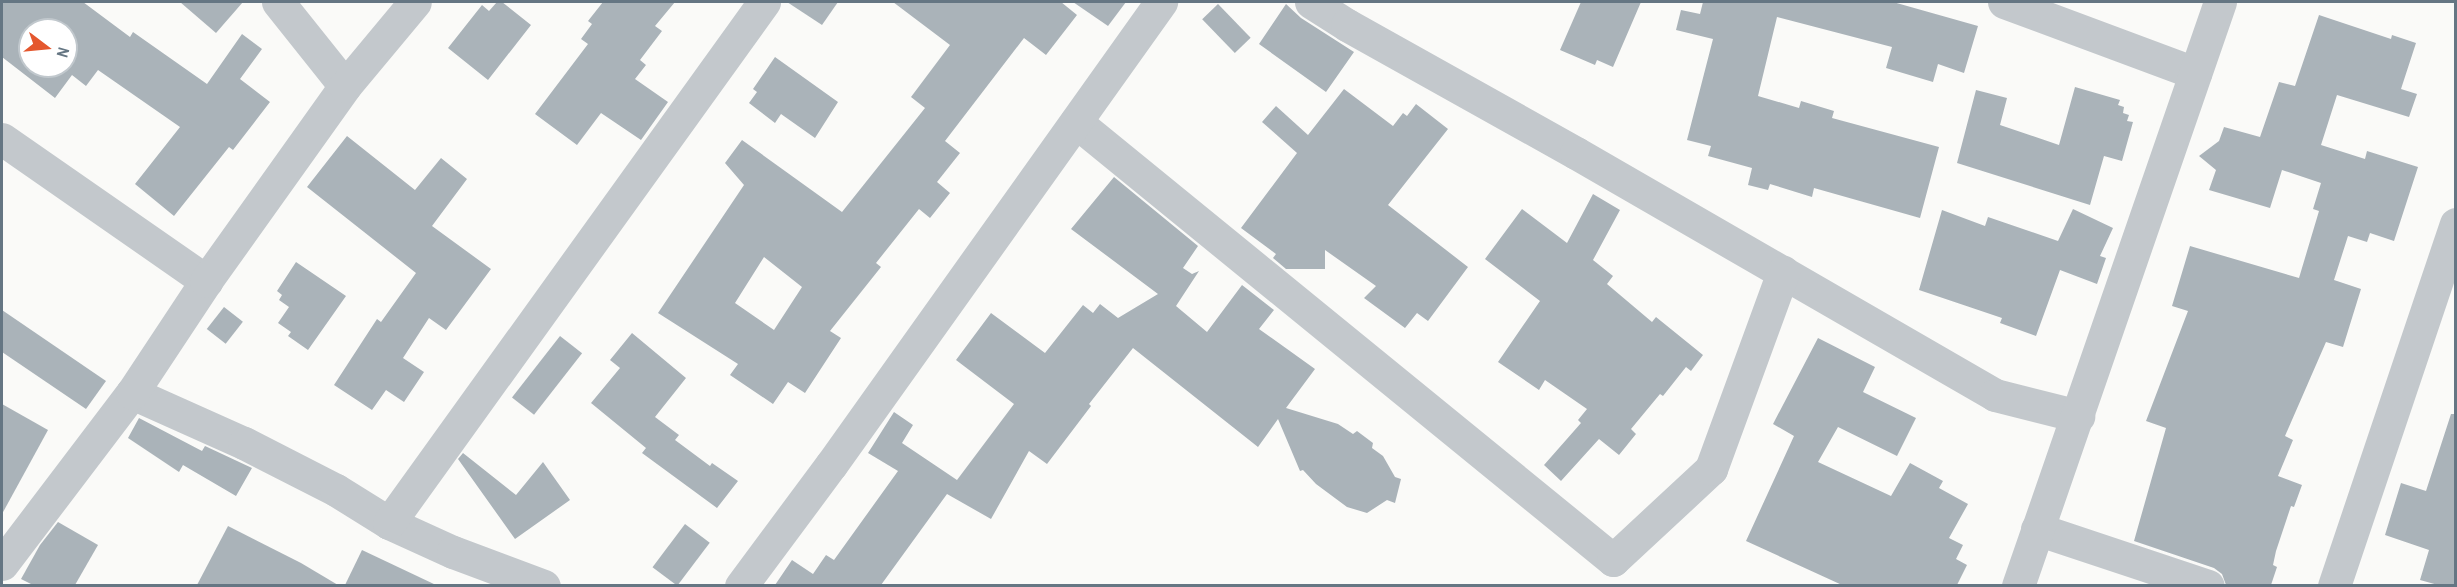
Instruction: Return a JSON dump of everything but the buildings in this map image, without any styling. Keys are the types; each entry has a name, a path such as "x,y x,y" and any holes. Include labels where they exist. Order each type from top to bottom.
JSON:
{"street":[{"path":"278,2 345,86"},
{"path":"2,564 132,393 206,280 345,86 415,2"},
{"path":"389,523 764,2"},
{"path":"741,585 838,455 1161,2"},
{"path":"1311,2 1347,25 1995,395 2079,416"},
{"path":"2004,2 2195,73"},
{"path":"2018,585 2079,416 2220,2"},
{"path":"1076,122 1613,560 1712,469 1783,272"},
{"path":"2,139 206,280"},
{"path":"2334,585 2456,224"},
{"path":"132,393 244,442 336,490 389,523 453,552 544,585"},
{"path":"2037,529 2208,585"}]}
